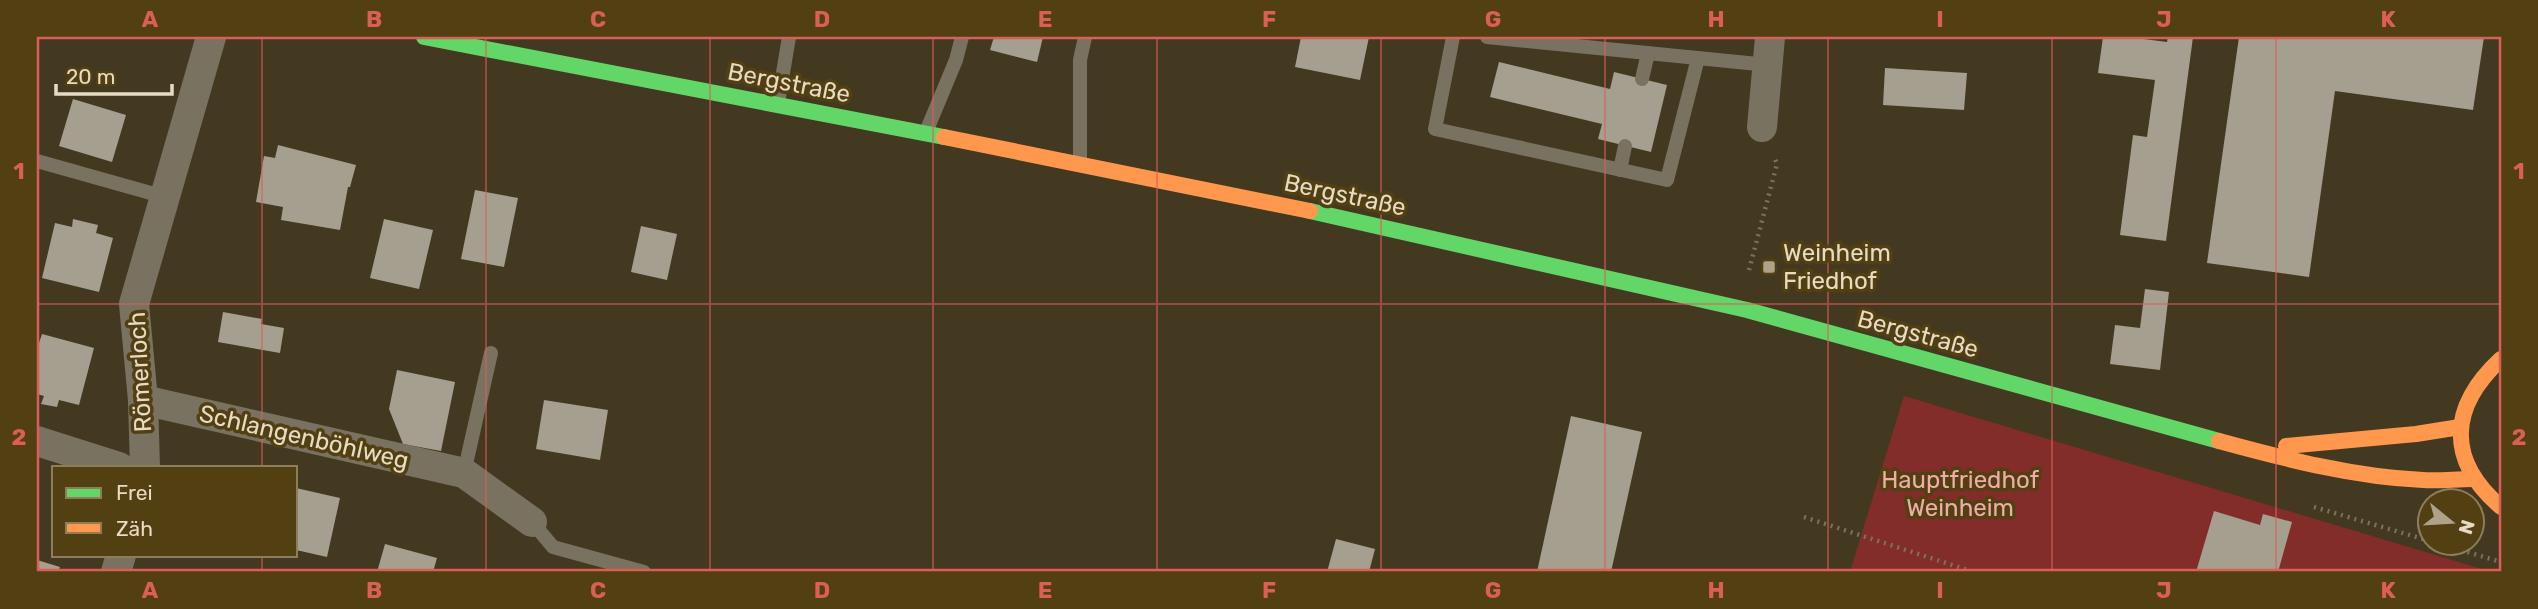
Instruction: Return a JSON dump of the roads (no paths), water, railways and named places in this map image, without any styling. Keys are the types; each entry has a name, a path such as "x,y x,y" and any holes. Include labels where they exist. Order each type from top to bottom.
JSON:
{"main road":[{"name":"Bergstraße","path":"424,37 778,104 1362,221 1747,310 2245,448 2328,467 2423,480 2473,479"},
{"path":"2501,359 2471,391 2462,413 2460,427 2462,452 2473,479 2489,499 2501,507"},
{"name":"Bergstraße","path":"2245,448 2416,434 2460,427"}],"street":[{"name":"Römerloch","path":"145,466 143,400 134,304 211,37"},
{"path":"1762,127 1769,51"},
{"name":"Schlangenböhlweg","path":"143,400 464,473 532,522"},
{"path":"37,441 116,466"}],"lane":[{"path":"778,104 789,37"},
{"path":"925,133 956,60 962,37"},
{"path":"1080,166 1080,60 1085,37"},
{"path":"1453,37 1435,129 1667,180 1698,58"},
{"path":"1487,37 1698,58 1769,51"},
{"path":"1642,79 1648,53"},
{"path":"1620,170 1625,146"},
{"path":"37,160 165,197"},
{"path":"464,473 491,353"},
{"name":"Schlangenböhlweg","path":"532,522 553,547 644,572"}],"place":[{"name":"Weinheim Friedhof","path":"1769,267"}],"park label":[{"name":"Hauptfriedhof Weinheim","path":"1960,494"}]}
